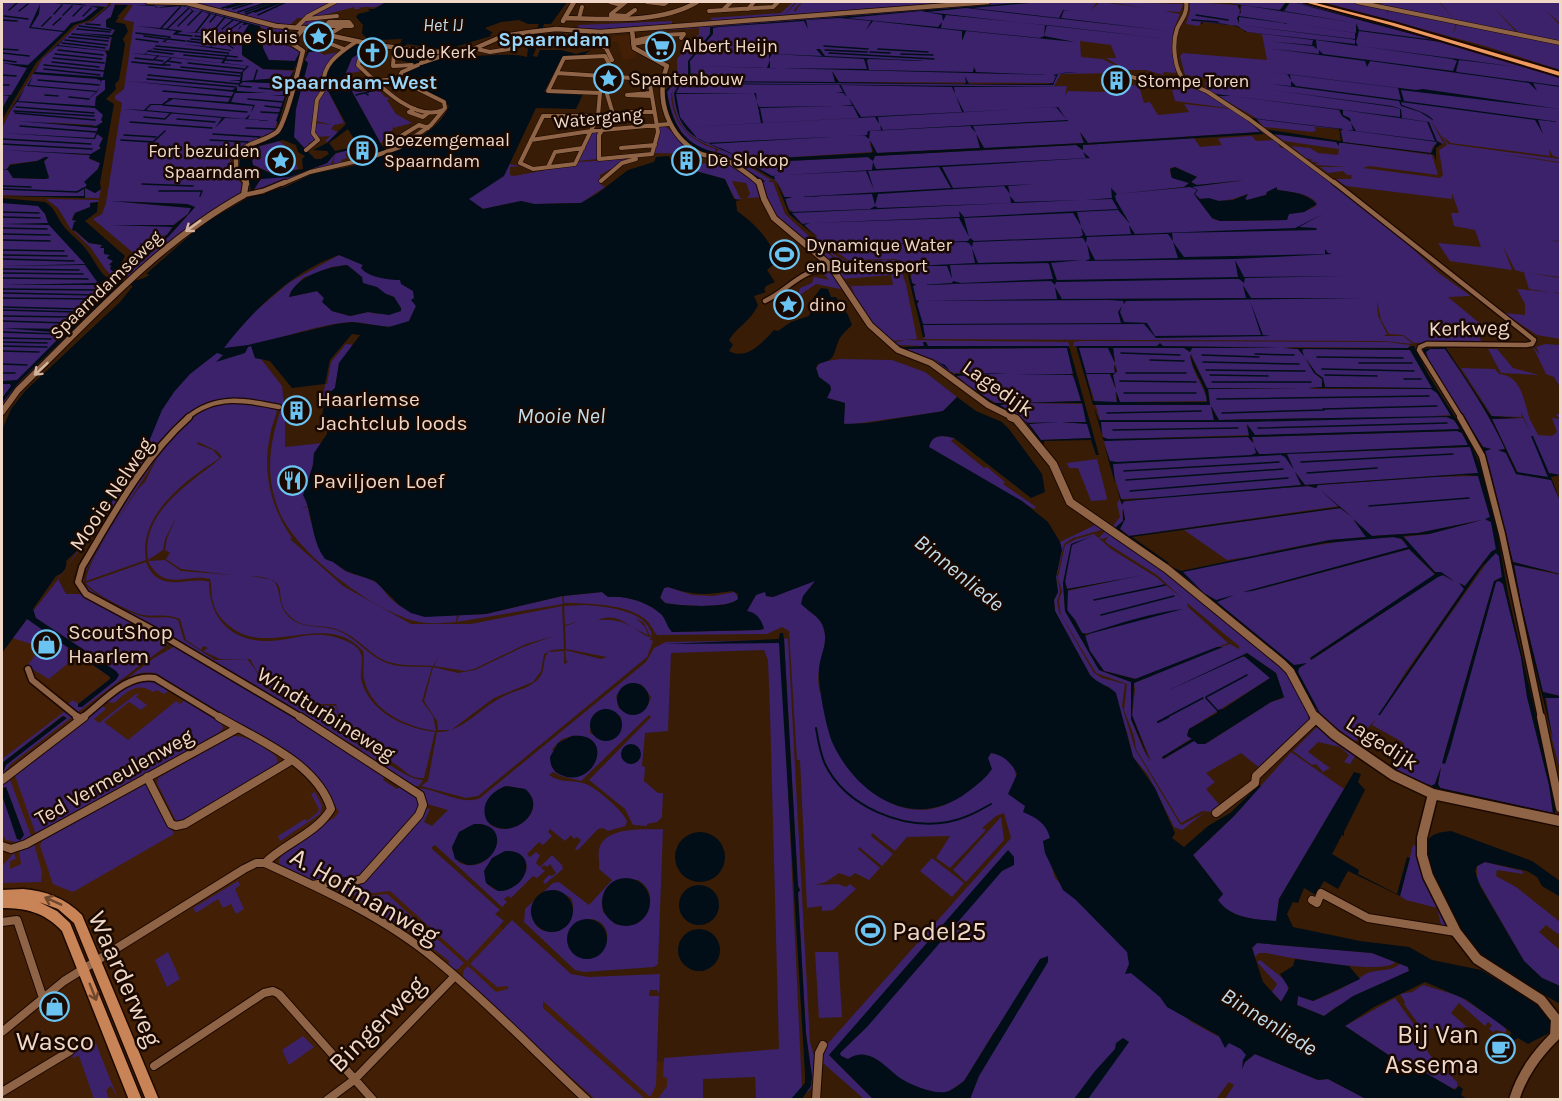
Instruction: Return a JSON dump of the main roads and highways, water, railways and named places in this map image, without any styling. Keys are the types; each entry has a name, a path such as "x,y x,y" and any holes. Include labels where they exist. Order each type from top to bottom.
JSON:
{"highway":[{"path":"1307,2 1560,72"},
{"path":"1317,2 1421,29 1560,72"}],"main road":[{"name":"Waarderweg","path":"2,895 34,895 61,904 80,923 153,1100"},
{"name":"Waarderweg","path":"2,903 33,906 55,916 68,930 136,1100"}],"water":[{"path":"41,2 81,4 88,6"},
{"name":"Mooie Nel","path":"386,2 567,2 551,24 544,24 536,47 547,48 536,48 533,56 537,57 540,50 561,50 576,54 591,50 582,56 563,56 544,92 583,94 576,109 536,108 504,176 469,199 483,209 521,201 534,204 581,203 628,170 654,162 656,157 669,156 673,165 725,179 734,199 740,200 736,201 737,211 761,232 776,258 773,259 775,263 767,270 775,282 766,286 764,290 766,292 754,296 758,305 729,340 733,345 729,351 742,354 748,352 760,345 774,330 778,331 791,322 809,316 813,305 811,301 821,288 828,289 831,297 836,297 848,315 852,325 840,338 831,358 818,364 816,368 819,377 830,385 831,390 827,398 845,403 844,424 868,423 943,411 957,397 976,411 1002,422 1042,474 1045,492 1031,498 954,438 938,436 929,447 1022,501 1048,522 1062,550 1056,577 1058,592 1054,600 1055,611 1090,675 1116,693 1133,757 1155,788 1175,833 1172,838 1184,847 1208,826 1230,813 1259,785 1261,786 1234,816 1193,855 1223,894 1218,900 1230,911 1244,917 1276,921 1279,899 1354,772 1361,774 1358,782 1365,790 1344,836 1342,835 1332,854 1359,870 1358,874 1397,894 1407,857 1410,858 1400,896 1348,871 1338,889 1324,881 1316,895 1304,888 1298,903 1293,902 1287,914 1293,927 1360,941 1409,947 1432,960 1481,970 1537,1004 1552,1024 1560,1029 1560,1037 1551,1032 1528,1044 1518,1038 1513,1041 1510,1038 1511,1032 1467,1000 1425,982 1374,1007 1345,1026 1399,1062 1424,1072 1455,1090 1459,1086 1463,1089 1461,1095 1467,1099 1366,1099 1328,1079 1318,1080 1255,1054 1245,1062 1242,1069 1246,1055 1241,1049 1229,1043 1225,1048 1219,1036 1167,1007 1160,997 1131,973 1125,974 1129,964 1127,952 1076,900 1063,890 1045,853 1043,841 1050,838 1046,828 1037,819 1023,812 1025,806 1008,794 1017,774 1007,760 991,753 988,758 992,769 981,781 949,803 929,809 910,808 891,803 873,793 858,780 844,763 833,744 825,718 819,669 825,632 819,619 801,604 803,596 815,581 773,597 766,596 765,592 756,595 747,611 756,615 760,620 764,629 759,630 672,632 662,615 650,606 629,598 608,597 602,592 562,596 486,614 425,617 411,613 399,605 375,581 346,571 325,559 314,535 303,495 313,465 314,453 327,434 327,420 321,420 326,396 335,388 339,363 360,335 352,334 330,360 325,384 292,388 270,361 255,358 251,346 245,353 216,362 223,355 217,353 190,374 174,392 162,410 143,456 82,546 66,561 64,570 56,576 33,609 36,618 116,671 119,675 116,680 82,707 78,707 78,704 110,677 27,619 2,653 2,430 11,409 25,391 120,302 133,286 126,284 118,286 20,381 2,403 2,398 11,386 2,384 2,381 17,380 64,333 2,328 68,329 109,288 98,285 2,285 98,283 85,265 2,266 85,264 49,225 2,224 48,223 45,214 38,206 2,203 2,198 48,204 64,227 88,251 101,272 109,279 126,282 148,276 149,274 146,274 203,224 251,196 250,182 239,169 241,152 282,130 308,49 328,50 309,52 305,60 308,63 296,109 294,137 315,159 321,159 329,154 327,151 313,150 327,143 346,124 325,85 326,73 332,62 351,46 361,44 367,39 362,33 363,25 356,17 358,14 370,11 368,9 374,9","holes":["519,20 528,24 539,24 528,48 527,57 500,55 450,58 447,56 426,64 399,52 407,44 452,51 455,47 491,36 490,34 493,33 485,28 501,22","402,39 395,59 416,64 403,73 402,80 426,91 449,106 439,122 432,128 416,140 390,153 382,146 344,77 352,58 369,47 367,45 378,40","348,129 358,146 335,151 329,143","283,140 296,145 298,152 305,156 302,159 303,169 272,174 253,165 252,160 259,146","359,148 362,159 357,165 312,174 285,187 255,195 254,189 261,179 290,177 327,163 336,153","339,255 363,265 361,268 369,274 385,279 400,280 401,284 413,291 414,298 411,300 416,306 409,321 389,327 352,322 336,324 248,345 224,348 261,306 290,281","668,587 693,593 732,591 738,594 738,599 733,602 715,605 672,604 665,603 660,598 664,588","1257,943 1372,953 1408,967 1409,971 1353,996 1324,1016 1297,1005 1298,996 1313,1001 1360,979 1349,966 1295,959 1293,966 1280,974 1289,988 1281,1002 1263,982 1252,948"]},
{"path":"1029,2 1041,2 972,8 1059,18 1064,10 1061,18 1169,31 966,8 927,12 1025,23 946,15 943,21 942,15 921,11 847,18 938,27 942,22 941,28 1040,38 1044,36 1075,42 966,31 962,41 962,31 873,21 866,30 871,21 840,18 806,20 808,29 804,21 719,27 713,28 713,34 690,61 691,81 835,82 832,71 839,82 964,84 966,83 965,76 969,84 1048,84 1053,83 1056,76 1053,75 1058,74 1053,85 688,82 688,61 710,34 710,27"},
{"path":"1286,2 1290,2 1284,11 1356,23 1245,6 1280,10"},
{"path":"1292,2 1384,25 1432,40"},
{"path":"40,4 39,14 31,27 64,31 71,23 83,20 98,8 88,6 105,7 89,20 74,25 36,63 2,120 2,109 9,96 2,95 11,95 27,68 2,63 28,65 63,32 29,28"},
{"path":"115,5 128,5 115,22 125,24 128,31 123,39 125,44 119,80 115,84 116,89 106,99 114,104 100,183 101,189 95,193 85,188 85,198 2,196 84,196 84,188 87,185 84,182 98,169 100,163 89,158 90,155 2,150 91,154 101,148 99,146 103,138 97,134 95,139 92,139 2,133 94,138 98,128 17,121 96,126 103,122 101,120 103,115 95,108 17,102 8,114 25,88 18,101 95,106 96,97 105,90 105,80 102,80 99,86 101,81 97,79 33,74 43,59 35,72 103,77 107,55 105,51 57,46 44,57 68,35 58,45 109,51 112,37 78,33 112,35 115,30 106,27 106,20 111,17"},
{"path":"177,5 182,6 162,28 183,31 173,35 176,31 136,26 160,28 180,6 159,8"},
{"path":"202,11 260,26 263,48 269,60 295,61 300,52 296,50 301,52 294,70 263,69 242,55 242,35 249,24 242,26 244,23 211,14 197,32 202,33 185,32 195,32 209,14"},
{"path":"1239,15 1291,24 1239,17 1239,24 1237,18"},
{"path":"1356,23 1359,30 1440,42 1359,31 1356,42 1358,46 1316,40 1317,49 1313,46 1264,41 1312,45 1313,40 1246,32 1241,29 1247,32 1355,44 1355,40 1351,39 1239,25 1355,39 1355,33 1295,24 1356,33"},
{"path":"203,33 230,37 222,36 211,44 212,47 231,51 183,44 211,47 210,44 221,36"},
{"path":"162,42 145,54 221,63 230,51 224,63 249,66 243,72 242,81 290,77 294,71 288,88 289,84 243,82 238,86 240,81 228,80 240,80 241,73 247,66 130,53 144,54"},
{"path":"1360,46 1518,67 1459,60 1456,71 1560,87 1533,83 1537,91 1529,83 1370,61 1367,67 1365,61 1266,48 1319,54 1319,50 1323,54 1453,71 1457,61"},
{"path":"816,49 820,49 825,56 933,61 868,59 869,70 973,72 974,67 976,72 1051,75 774,68 867,69 864,59 772,54 769,59 769,54 703,51 822,56"},
{"path":"1287,74 1423,89 1560,109 1401,90 1404,101 1560,122 1538,120 1543,134 1535,120 1401,102 1402,105 1425,113 1434,121 1420,112 1401,106 1399,101 1271,84 1291,86 1291,81 1296,86 1401,100 1398,88 1290,75 1291,80"},
{"path":"33,76 29,85 97,92 84,103 96,92 27,86"},
{"path":"127,81 232,90 237,87 237,91 267,93 235,93 231,102 255,105 251,113 253,106 173,99 163,105 151,105 146,110 245,119 250,114 248,119 272,121 225,118 215,128 222,118 123,109 144,110 150,104 162,104 169,99 167,98 228,102 234,92"},
{"path":"674,83 667,92 669,104 681,132 696,145 736,161 742,160 734,155 745,160 870,153 873,152 870,140 877,153 980,148 976,134 984,148 1084,143 1080,132 1088,143 1260,132 1254,126 1264,134 1083,145 1083,150 1076,145 875,156 873,161 868,157 749,163 772,176 781,175 774,176 775,180 744,162 736,163 764,182 717,154 702,152 677,133 670,119 664,92"},
{"path":"680,83 1068,87 954,87 955,94 952,87 841,85 847,97 843,93 835,93 843,92 839,85 681,84 676,93 754,93 676,94 680,117 697,138 682,123 677,111 674,93"},
{"path":"1202,87 1216,94 1231,96 1219,96 1252,118 1343,129 1340,131 1343,142 1431,153 1437,142 1347,130 1353,130 1351,123 1356,131 1435,141 1427,122 1343,110 1343,115 1350,118 1351,122 1342,116 1339,110 1233,96 1400,117 1400,109 1393,107 1272,90 1392,106 1401,109 1402,118 1429,122 1437,141 1442,144 1436,148 1436,161 1434,155 1431,154 1344,143 1339,143 1339,146 1336,142 1274,134 1278,138 1264,129 1341,141 1339,129 1256,119 1263,128"},
{"path":"288,90 278,125 276,121 285,96 270,95 285,95"},
{"path":"956,96 964,112 1020,109 878,117 879,124 875,117 859,118 853,106 840,106 852,105 849,98 861,117 962,112"},
{"path":"757,102 759,107 837,106 760,108 763,123 688,127 761,123"},
{"path":"1069,121 973,126 976,133 970,126 870,131 869,139 864,135 867,135 868,131 881,130 880,125 883,130"},
{"path":"846,136 710,144 708,143"},
{"path":"1083,152 1090,158 942,167 953,188 1035,184 1008,186 1010,194 1004,186 878,194 875,205 872,194 795,197 951,188 939,167 868,171 874,190 866,171 784,175 872,170 873,162 876,169 1086,158"},
{"path":"49,157 44,161 49,178 46,179 13,178 8,170 2,170 7,169 10,165 37,161"},
{"path":"1175,167 1197,177 1191,182 1197,185 1244,180 1192,187 1198,190 1195,194 1200,199 1233,200 1248,194 1245,199 1247,200 1266,195 1267,192 1277,187 1277,190 1302,195 1317,204 1304,212 1289,214 1287,220 1220,221 1212,218 1194,194 1197,190 1190,187 1117,194 1184,187 1189,183 1172,178 1170,169"},
{"path":"776,181 784,197 793,197 785,199 789,211 792,212 870,209 875,206 878,208 1011,203 1010,196 1015,202 1081,200 792,213 802,224 810,223 804,225 816,237 789,214"},
{"path":"1111,188 1117,194 1116,200 1130,224 1118,210 1077,212 1081,226 1073,213 964,218 969,237 959,218 813,223 960,217 959,211 964,217 1118,209 1112,199 1085,200 1112,198"},
{"path":"111,201 187,204 195,207 169,236 128,274 154,246 138,244 158,241 165,237 173,227 110,225 174,225 188,214 191,208"},
{"path":"98,202 97,212 85,221 125,256 121,263 126,271 112,271 110,268 112,266 109,265 113,261 107,258 110,255 104,254 104,248 100,248 102,245 89,243 72,230 74,222 77,221 72,220 75,213 90,207 90,203"},
{"path":"1323,214 1299,227 1316,228 1317,230 1172,233 1173,241 1168,234 1163,234 1087,237 1086,243 1083,238 1079,238 973,242 972,247 965,242 840,246 968,241 970,238 974,241 1080,237 1083,235 1081,227 1086,236 1131,234 1129,225 1135,234 1295,228"},
{"path":"1173,242 1184,257 1325,254 1325,249 1332,254 1235,259 1085,261 1090,259 1087,244 1095,260 1178,258"},
{"path":"972,248 978,263 1082,260 1051,263 1057,280 1238,277 1235,260 1244,277 1344,276 1245,278 1244,283 1239,279 1229,279 1056,282 1055,285 1051,281 918,285 952,283 953,281 961,283 1053,279 1047,263 950,265 952,279 947,266 914,266 975,263"},
{"path":"347,265 362,277 363,283 377,287 394,297 401,311 389,315 368,312 350,316 332,311 322,302 324,298 317,291 289,297 298,284 312,274"},
{"path":"908,275 912,283 916,285 913,286 916,300 919,301 917,304 923,324 1121,323 1118,312 1122,306 1120,312 1124,322 1147,323 1155,336 1261,335 1250,301 1263,335 1271,336 1156,338 1144,324 923,325 925,337 923,337"},
{"path":"1243,285 1251,298 1362,298 1126,301 1124,304 1123,301 1109,300 923,301 1057,299 1055,287 1062,299 1246,298"},
{"path":"923,342 926,342 928,346 1069,346 1099,455 1096,455 1091,440 1044,441 1044,447 1026,422 1017,414 1028,423 1059,422 1029,424 1041,440 1091,438 1087,424 1062,422 1086,422 1082,403 1021,403 1081,401 1073,375 1012,374 1073,374 1067,348 906,349 936,361 907,351 895,343 903,347 924,346"},
{"path":"1160,343 1163,346 1280,348 1192,348 1190,352 1184,348 1113,348 1115,363 1108,348 1079,348 1086,373 1115,373 1113,375 1116,389 1110,374 1086,374 1093,401 1117,402 1116,391 1120,402 1207,402 1205,390 1190,354 1207,388 1303,389 1208,389 1210,405 1093,405 1076,346 1157,346"},
{"path":"1414,346 1428,374 1467,436 1480,465 1496,525 1508,594 1555,799 1554,814 1430,787 1391,768 1367,753 1431,786 1435,784 1441,767 1438,784 1440,788 1553,813 1549,785 1527,697 1521,657 1503,584 1499,581 1496,582 1450,749 1445,764 1442,763 1494,581 1502,577 1499,556 1496,553 1482,567 1378,715 1464,589 1459,583 1465,586 1491,552 1496,549 1491,522 1485,519 1490,517 1478,476 1318,485 1316,488 1308,486 1124,501 1122,505 1116,486 1121,499 1124,500 1301,485 1295,472 1305,485 1478,473 1470,447 1287,454 1294,470 1281,455 1113,464 1115,483 1104,444 1110,461 1117,462 1251,455 1256,453 1254,446 1259,454 1266,454 1468,445 1462,433 1457,431 1252,437 1253,443 1248,437 1104,441 1102,437 1108,439 1249,436 1247,424 1255,435 1460,429 1454,420 1447,417 1246,422 1101,422 1102,435 1094,408 1099,420 1214,420 1211,406 1219,420 1451,416 1437,393 1431,389 1307,388 1322,387 1322,379 1314,373 1305,358 1316,373 1323,378 1325,387 1432,388 1410,350 1304,349 1302,350 1304,356 1298,349 1283,348 1408,348"},
{"path":"1451,346 1446,348 1491,416 1519,418 1492,419 1517,472 1548,477 1531,436 1533,436 1549,473 1560,475 1551,477 1560,501 1551,480 1516,474 1506,453 1498,450 1505,449 1485,410 1445,349 1430,349 1426,352 1429,362 1424,356 1424,349"},
{"path":"1431,366 1483,447 1491,449 1485,451 1488,463 1471,429"},
{"path":"1008,373 956,376 953,374"},
{"path":"965,383 994,403 1017,403 1000,405 1011,412 991,403"},
{"path":"1320,490 1352,517 1340,508 1132,537 1169,563 1167,564 1115,528 1123,521 1123,508 1125,519 1120,529 1129,536 1339,507"},
{"path":"1500,510 1513,562 1560,574 1514,565 1543,692 1560,696 1560,698 1545,698 1553,739 1518,599"},
{"path":"1353,519 1372,536 1418,533 1482,520 1429,534 1403,536 1435,572 1441,572 1454,581 1443,575 1438,577 1311,660 1310,658 1435,574 1409,549 1243,592 1408,547 1402,539 1393,537 1325,543 1183,572 1202,591 1172,567 1181,571 1330,540 1366,537"},
{"path":"1092,536 1072,545 1065,582 1067,589 1144,575 1068,590 1067,610 1082,633 1086,634 1146,616 1183,609 1085,635 1090,651 1104,671 1135,679 1217,647 1223,647 1134,683 1132,715 1150,762 1131,719 1131,682 1099,670 1065,611 1063,583 1071,544"},
{"path":"1204,593 1216,600 1234,595 1217,602 1294,665 1307,663 1299,668 1298,672 1321,715 1310,701 1293,668"},
{"path":"780,633 783,633 784,639 800,890 798,893 806,1034 812,1077 811,1086 801,1100 791,1099 805,1083 805,1073 779,643 665,644 779,639"},
{"path":"1247,653 1276,673 1284,697 1271,702 1205,744 1198,744 1194,741 1163,759 1162,757 1192,739 1187,736 1189,729 1270,678 1244,656 1165,692"},
{"path":"633,683 645,687 649,699 645,711 633,715 621,711 617,699 621,687"},
{"path":"606,709 617,714 622,725 617,736 606,741 595,736 590,725 595,714"},
{"path":"63,716 67,718 6,765 2,775 2,763"},
{"path":"572,736 586,737 594,743 597,751 596,760 591,768 583,775 573,777 556,772 551,765 550,757 558,743"},
{"path":"627,744 635,744 641,750 641,758 635,764 627,764 621,758 621,750"},
{"path":"506,786 525,789 532,797 533,806 524,822 506,829 496,827 487,821 484,809 491,795"},
{"path":"6,787 24,835 20,840 17,839 2,795 2,788"},
{"path":"474,824 486,825 493,830 497,836 497,844 487,859 467,865 455,859 452,847 459,832"},
{"path":"1451,831 1532,861 1560,881 1559,896 1542,886 1537,877 1527,871 1485,862 1477,866 1475,871 1480,886 1524,961 1542,978 1560,986 1560,1004 1492,963 1463,932 1434,878 1427,852 1427,843 1431,837"},
{"path":"700,832 709,834 720,843 725,857 723,866 714,877 700,882 691,880 680,871 675,857 677,848 686,837"},
{"path":"1008,850 1014,857 1014,865 1002,871 867,1027 840,1053 841,1056 848,1059 856,1055 870,1056 910,1084 931,1091 949,1091 964,1081 1040,959 1048,956 1048,962 979,1076 970,1099 873,1099 829,1055"},
{"path":"505,851 516,852 523,856 526,870 523,878 517,884 509,889 498,891 486,883 484,871 492,858"},
{"path":"626,878 643,885 650,902 643,919 626,926 609,919 602,902 609,885"},
{"path":"699,885 707,886 713,891 718,897 718,913 713,919 707,924 699,925 691,924 685,919 680,913 679,905 680,897 685,891 691,886"},
{"path":"552,890 560,891 567,896 572,903 572,919 567,926 560,931 552,932 544,931 537,926 532,919 531,911 532,903 537,896 544,891"},
{"path":"587,919 595,920 601,925 606,931 606,947 601,953 595,958 587,959 579,958 573,953 568,947 567,939 568,931 573,925 579,920"},
{"path":"699,929 714,935 720,950 714,965 699,971 684,965 678,950 684,935"},
{"path":"1123,1038 1129,1042 1088,1099 1074,1099 1115,1049 1116,1043"}],"waterway":[{"path":"222,8 242,2"},
{"path":"227,8 249,2"},
{"path":"233,9 255,2"},
{"path":"238,12 268,2"},
{"path":"245,12 273,2"},
{"path":"246,14 278,2"},
{"path":"255,12 282,2"},
{"path":"258,15 286,2"},
{"path":"9,10 17,3"},
{"path":"19,11 28,4"},
{"path":"54,14 62,5"},
{"path":"63,15 72,6"},
{"path":"73,16 82,7"},
{"path":"83,16 91,8"},
{"path":"167,29 189,8"},
{"path":"188,25 202,11"},
{"path":"178,26 192,12"},
{"path":"210,22 216,15"},
{"path":"1196,15 1228,20"},
{"path":"4,16 28,19"},
{"path":"42,26 51,17"},
{"path":"211,34 225,17"},
{"path":"53,25 61,18"},
{"path":"2,20 17,21"},
{"path":"222,29 233,20"},
{"path":"1192,20 1218,22"},
{"path":"226,32 241,22"},
{"path":"86,24 100,25"},
{"path":"79,26 111,30"},
{"path":"77,29 110,32"},
{"path":"136,33 170,37"},
{"path":"72,34 109,38"},
{"path":"174,34 192,36"},
{"path":"144,36 166,39"},
{"path":"195,36 217,39"},
{"path":"69,37 108,41"},
{"path":"233,48 224,42 234,37 237,41"},
{"path":"136,39 158,42"},
{"path":"168,39 185,41"},
{"path":"191,39 213,41"},
{"path":"65,40 107,45"},
{"path":"187,41 210,44"},
{"path":"62,43 105,48"},
{"path":"156,46 228,53"},
{"path":"824,46 868,49"},
{"path":"2,49 18,50"},
{"path":"154,49 227,56"},
{"path":"878,49 928,52"},
{"path":"58,50 103,55"},
{"path":"825,50 867,52"},
{"path":"148,51 173,54"},
{"path":"870,52 890,53"},
{"path":"2,53 29,56"},
{"path":"829,53 934,59"},
{"path":"55,54 102,59"},
{"path":"901,54 933,55"},
{"path":"184,55 225,59"},
{"path":"135,58 153,60 158,56"},
{"path":"228,56 237,57"},
{"path":"53,58 104,63"},
{"path":"167,61 171,58"},
{"path":"2,60 16,62"},
{"path":"155,60 163,61"},
{"path":"226,60 242,61"},
{"path":"162,65 167,61"},
{"path":"167,61 181,63"},
{"path":"52,62 99,67"},
{"path":"132,62 162,65"},
{"path":"188,63 244,69"},
{"path":"44,65 104,71"},
{"path":"162,65 170,65"},
{"path":"149,67 240,76"},
{"path":"181,67 241,73"},
{"path":"44,69 100,75"},
{"path":"254,80 257,70"},
{"path":"2,75 16,76"},
{"path":"148,75 239,84"},
{"path":"147,79 236,87"},
{"path":"38,80 99,85"},
{"path":"355,89 370,84"},
{"path":"2,85 9,85"},
{"path":"259,88 282,90 287,85"},
{"path":"239,86 251,87"},
{"path":"368,95 365,93 377,89"},
{"path":"352,90 361,91"},
{"path":"163,91 231,97"},
{"path":"356,95 364,93"},
{"path":"45,95 58,96"},
{"path":"69,97 89,99"},
{"path":"248,99 283,102"},
{"path":"163,105 247,112"},
{"path":"265,106 282,108"},
{"path":"16,107 94,113"},
{"path":"14,111 94,116"},
{"path":"261,112 280,113"},
{"path":"15,113 95,120"},
{"path":"144,117 165,119 171,113"},
{"path":"177,119 215,122"},
{"path":"130,122 212,128"},
{"path":"20,126 96,132"},
{"path":"246,128 275,129"},
{"path":"121,140 153,142 165,131"},
{"path":"213,134 260,137"},
{"path":"124,135 156,137"},
{"path":"2,139 91,144"},
{"path":"210,140 248,142"},
{"path":"2,144 92,149"},
{"path":"185,152 231,155"},
{"path":"142,184 193,186"},
{"path":"2,186 31,187"},
{"path":"2,189 77,192 84,188"},
{"path":"159,191 202,191 200,196"},
{"path":"2,212 39,213"},
{"path":"2,217 40,218"},
{"path":"2,228 47,229"},
{"path":"2,234 50,235"},
{"path":"2,240 50,241"},
{"path":"2,250 64,251"},
{"path":"2,255 67,256"},
{"path":"2,259 74,261"},
{"path":"2,269 79,270"},
{"path":"2,273 83,274"},
{"path":"2,278 88,279"},
{"path":"2,289 102,290"},
{"path":"2,293 97,295"},
{"path":"2,298 94,299"},
{"path":"2,307 80,309"},
{"path":"2,310 77,312"},
{"path":"2,316 71,317"},
{"path":"2,321 67,323"},
{"path":"2,332 56,334"},
{"path":"2,338 51,339"},
{"path":"2,342 47,343"},
{"path":"2,346 47,347"},
{"path":"2,351 39,352"},
{"path":"1121,353 1180,355"},
{"path":"1255,354 1294,355"},
{"path":"1202,355 1259,357"},
{"path":"1317,357 1403,358"},
{"path":"1150,360 1184,361"},
{"path":"1203,362 1299,364"},
{"path":"1359,363 1412,363"},
{"path":"2,364 27,365"},
{"path":"1322,369 1414,371"},
{"path":"1206,370 1305,371"},
{"path":"2,373 15,373"},
{"path":"1126,373 1186,373"},
{"path":"1210,375 1268,376"},
{"path":"1325,375 1377,376"},
{"path":"1404,379 1421,379"},
{"path":"1120,381 1196,382"},
{"path":"1212,382 1311,382"},
{"path":"1124,393 1196,393"},
{"path":"1217,399 1429,396"},
{"path":"1323,409 1437,406"},
{"path":"1222,413 1324,410"},
{"path":"1107,413 1201,411"},
{"path":"1258,428 1447,423"},
{"path":"1113,430 1238,428"},
{"path":"1301,462 1453,454"},
{"path":"1124,471 1279,462"},
{"path":"1307,473 1377,468"},
{"path":"1126,480 1283,469"},
{"path":"1130,491 1288,478"},
{"path":"1369,506 1469,498"},
{"path":"1094,600 1165,585"},
{"path":"1101,615 1174,596"},
{"path":"1206,697 1247,675"},
{"path":"1165,718 1203,698"},
{"path":"1206,698 1217,710"},
{"path":"1158,722 1168,717"},
{"path":"816,728 823,760 834,779 861,803 878,812 895,819 931,824 960,819 991,804"}],"place":[{"name":"Kleine Sluis","path":"319,37"},
{"name":"Albert Heijn","path":"661,46"},
{"name":"Oude Kerk","path":"372,52"},
{"name":"Spantenbouw","path":"609,79"},
{"name":"Stompe Toren","path":"1116,81"},
{"name":"Boezemgemaal Spaarndam","path":"363,150"},
{"name":"De Slokop","path":"686,160"},
{"name":"Fort bezuiden Spaarndam","path":"281,161"},
{"name":"Dynamique Water en Buitensport","path":"785,255"},
{"name":"dino","path":"788,305"},
{"name":"Haarlemse Jachtclub loods","path":"296,411"},
{"name":"Paviljoen Loef","path":"292,481"},
{"name":"ScoutShop Haarlem","path":"47,644"},
{"name":"Padel25","path":"871,931"},
{"name":"Wasco","path":"55,1007"},
{"name":"Bij Van Assema","path":"1500,1049"}],"district":[{"name":"Spaarndam","path":"554,39"},
{"name":"Spaarndam-West","path":"354,82"}],"water label":[{"name":"Het IJ","path":"443,25"},
{"name":"Binnenliede","path":"959,573"},
{"name":"Binnenliede","path":"1269,1022"}]}
